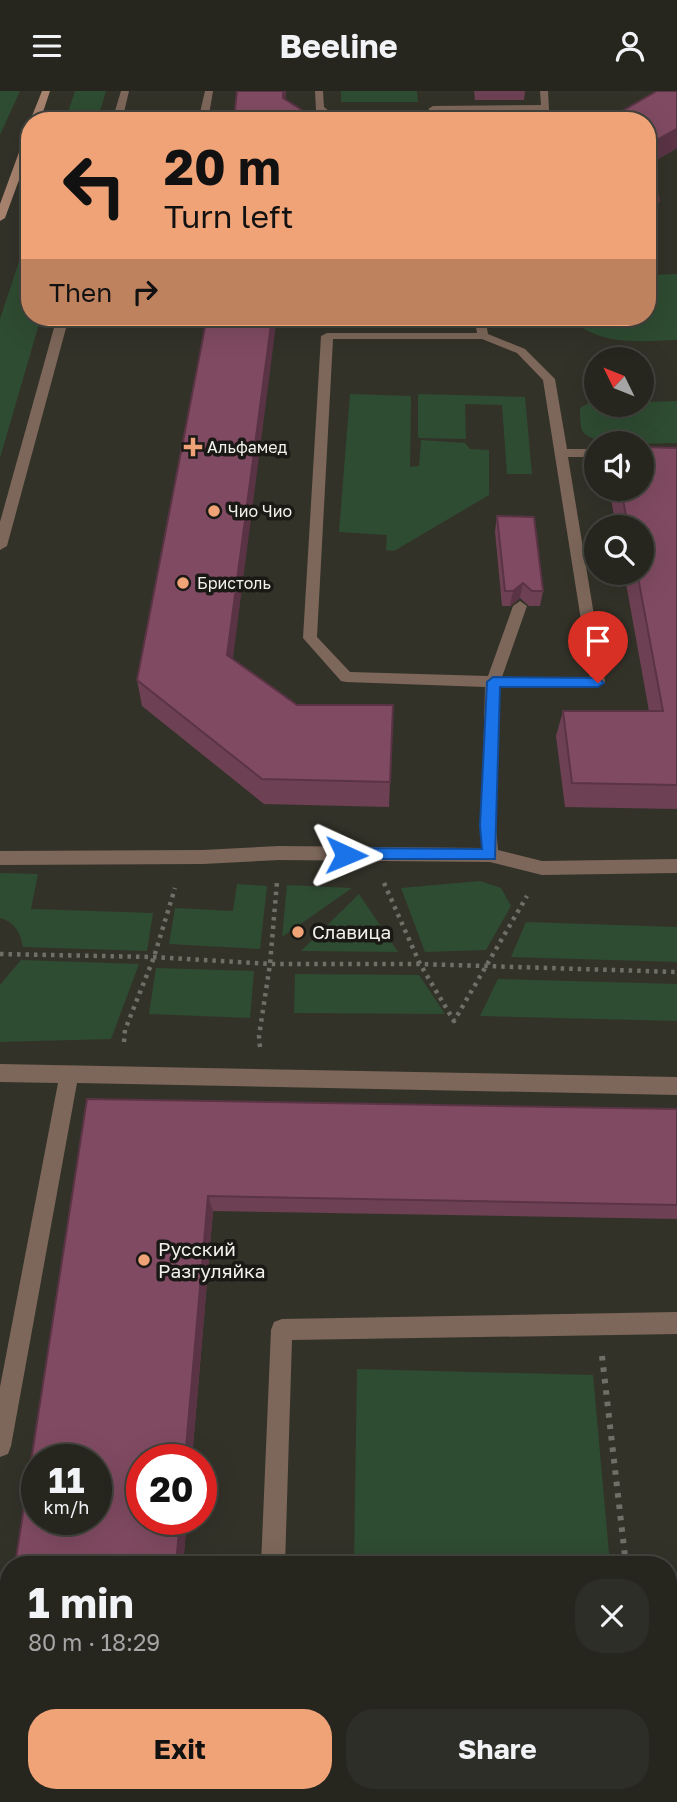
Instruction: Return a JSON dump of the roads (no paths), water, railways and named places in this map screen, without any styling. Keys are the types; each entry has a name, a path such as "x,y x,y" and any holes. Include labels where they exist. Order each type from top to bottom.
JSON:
{"street":[{"path":"39,112 46,91"},
{"path":"0,218 21,161"}],"lane":[{"path":"119,112 125,91"},
{"path":"205,112 209,91"},
{"path":"319,91 319,108 325,112"},
{"path":"433,112 433,104 546,108 544,91"},
{"path":"0,545 61,326"},
{"path":"481,326 483,336"},
{"path":"327,336 483,336 521,351 549,379 598,683 346,677 310,638 327,336"},
{"path":"562,453 584,453"},
{"path":"490,855 488,826 493,682 520,606"},
{"path":"0,858 203,857 279,853 490,855 542,868 677,866"},
{"path":"0,1073 677,1086"},
{"path":"0,1446 69,1075"},
{"path":"273,1556 282,1329 677,1323"}],"place":[{"name":"Альфамед","path":"193,447"},
{"name":"Чио Чио","path":"214,511"},
{"name":"Бристоль","path":"183,583"},
{"name":"Славица","path":"298,932"},
{"name":"Русский Разгуляйка","path":"144,1260"}]}
